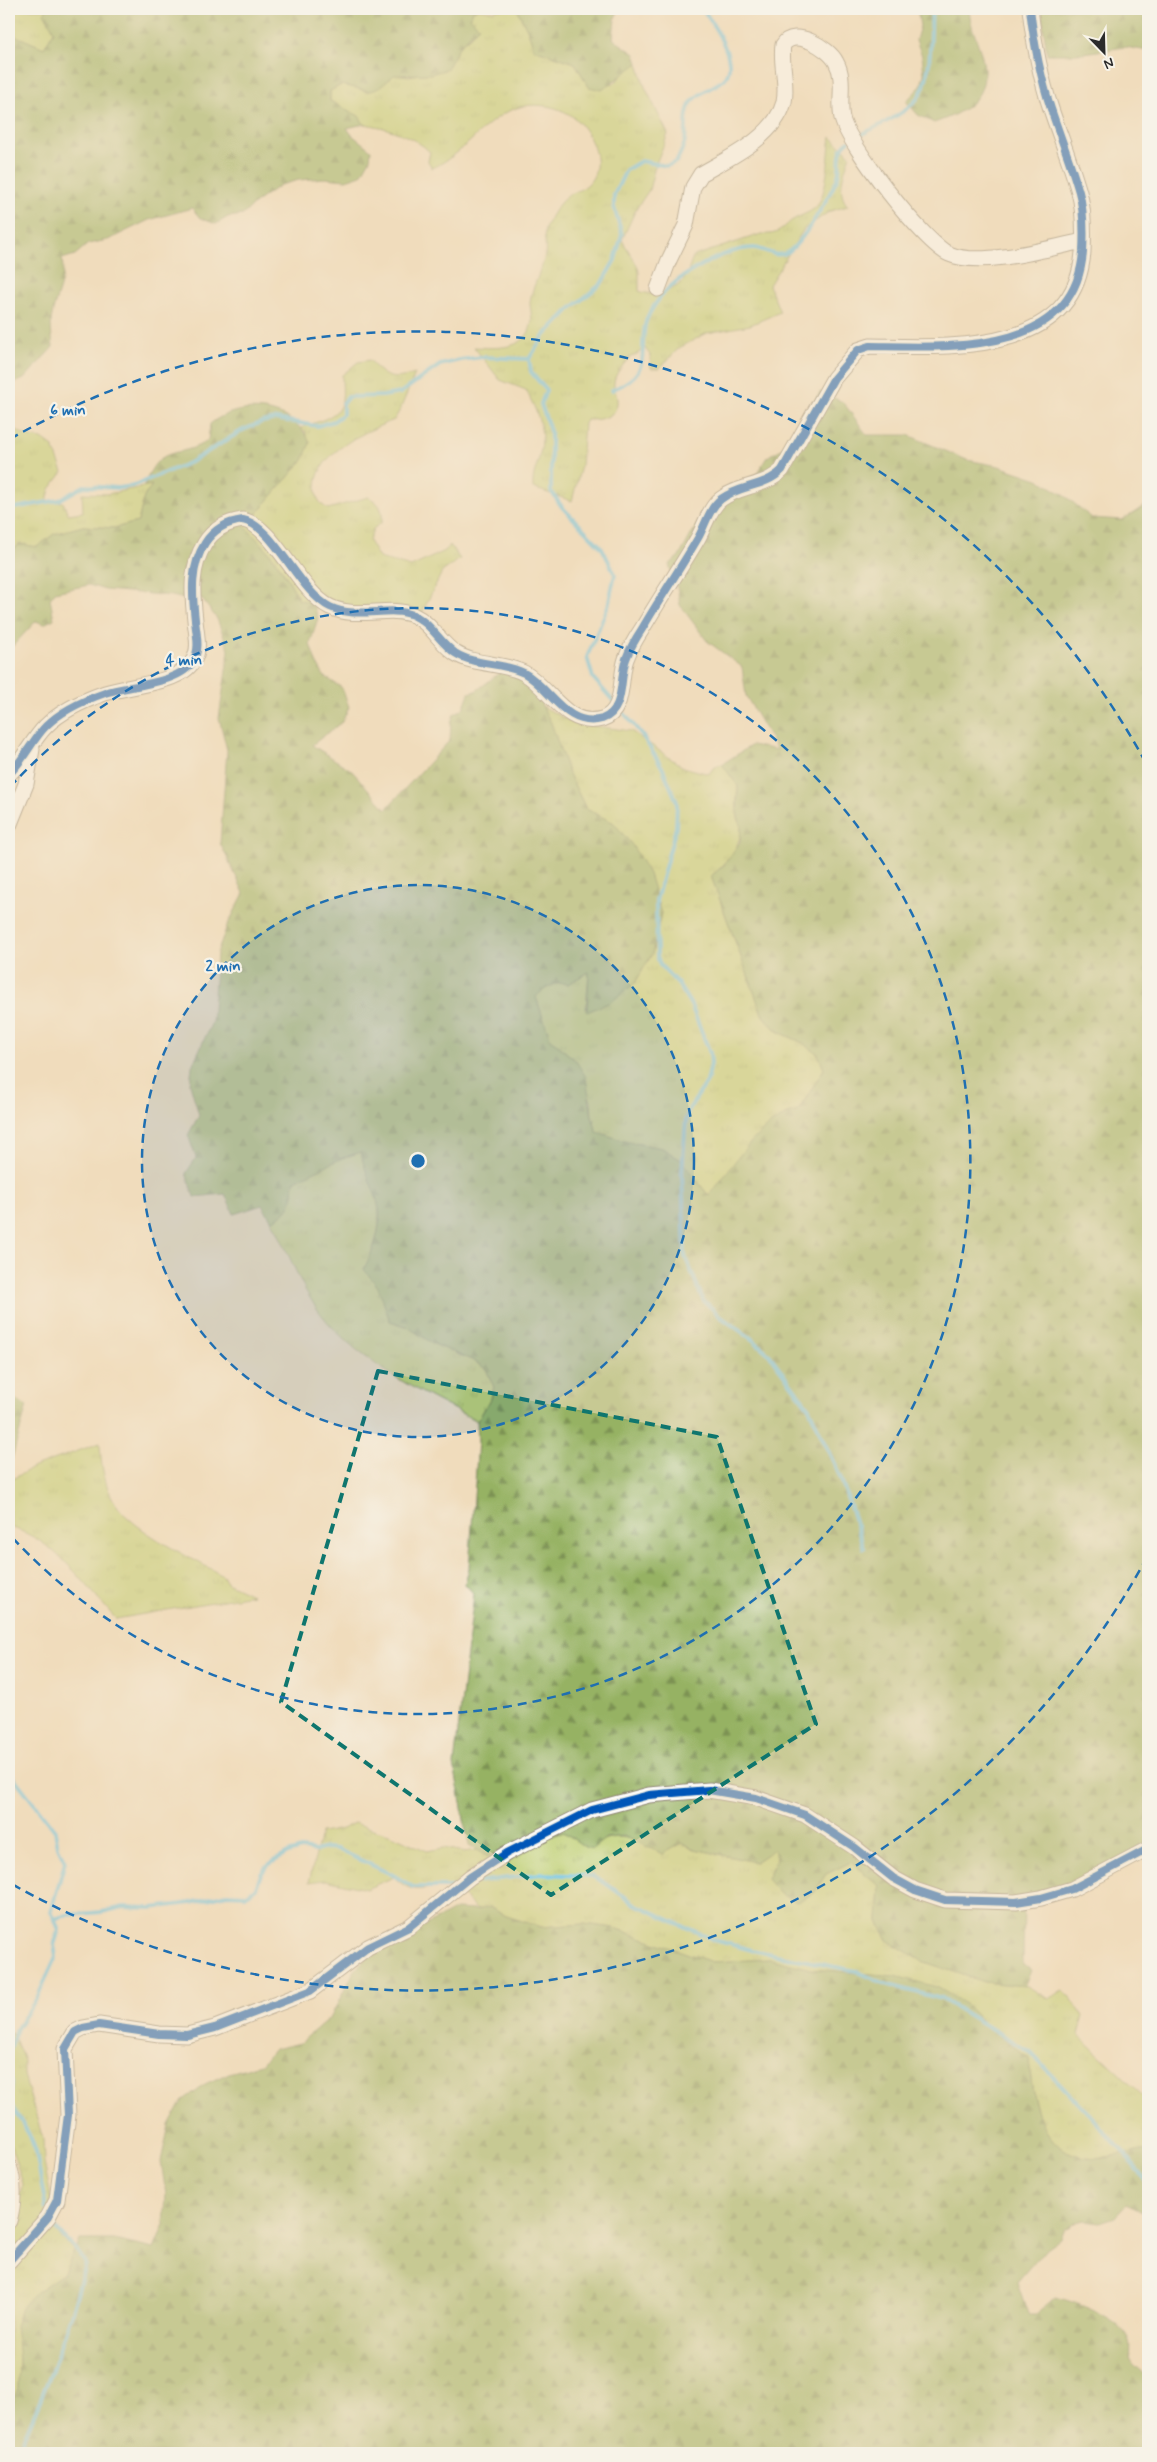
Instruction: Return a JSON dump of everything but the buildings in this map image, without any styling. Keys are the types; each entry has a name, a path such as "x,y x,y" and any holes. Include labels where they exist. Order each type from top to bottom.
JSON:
{"street":[{"path":"9,774 18,766 45,726 56,717 87,700 108,692 164,679 191,665 197,652 193,580 198,558 209,537 220,527 243,520 257,527 315,596 328,606 342,612 363,614 400,612 412,615 426,624 454,652 472,660 523,673 531,678 559,706 573,715 589,721 603,718 612,713 618,704 624,664 631,648 719,500 732,493 776,477 782,470 834,378 858,350 870,346 963,346 1011,337 1042,324 1061,309 1073,294 1082,267 1083,241 1078,191 1040,71 1030,9"},
{"path":"658,289 669,260 686,225 696,181 702,174 744,149 769,127 777,116 784,102 783,45 785,41 793,38 804,39 832,56 836,61 841,76 842,119 855,146 919,228 937,246 950,254 970,259 987,258 1083,241"},
{"path":"9,826 26,784 34,743"},
{"path":"9,2261 48,2216 58,2200 68,2115 65,2048 75,2032 83,2028 99,2025 159,2034 187,2035 215,2028 310,1991 368,1947 409,1927 470,1877 507,1852 592,1810 648,1795 709,1790 756,1798 806,1815 854,1847 893,1878 915,1890 944,1900 1016,1902 1041,1898 1072,1889 1148,1849"},
{"path":"9,2166 13,2208 9,2221"}],"highlighted area":[{"path":"378,1371 717,1437 816,1724 551,1895 281,1702"}],"green space":[{"path":"9,9 47,9 45,13 54,31 44,48 9,33"},
{"path":"47,9 478,9 473,11 470,17 479,27 460,45 447,69 431,74 394,75 380,87 370,91 341,85 330,91 330,101 359,116 364,124 347,128 352,135 371,150 370,159 361,175 346,180 325,178 299,180 280,185 255,203 243,215 228,217 216,224 200,218 192,208 149,220 108,240 88,244 75,255 62,259 62,280 51,319 53,347 24,379 9,385 9,33 44,48 54,31 44,13"},
{"path":"478,9 494,11 497,9 517,9 528,31 534,49 575,63 589,87 615,83 624,72 638,63 645,87 668,134 655,166 649,190 636,209 622,240 637,265 639,291 644,293 664,292 681,283 688,273 694,256 761,234 775,233 794,219 815,208 823,194 831,137 850,155 842,181 842,194 848,206 830,211 804,229 769,285 780,312 750,325 707,333 679,348 660,368 651,368 650,355 645,348 630,357 622,366 614,380 617,399 615,410 608,416 587,420 584,423 581,466 572,501 533,488 533,479 542,445 541,429 534,406 526,390 500,380 474,347 491,348 516,344 523,340 528,333 532,322 531,296 545,255 544,232 546,226 562,201 588,184 595,173 594,148 588,135 574,118 561,110 534,105 517,108 502,115 463,148 432,168 428,161 430,152 416,141 381,127 364,124 358,116 330,101 330,91 341,85 367,92 394,74 409,76 447,69 460,45 472,35 470,17 473,11"},
{"path":"517,9 619,9 615,19 613,39 635,54 638,63 602,90 589,87 575,63 534,49 528,31"},
{"path":"917,9 969,9 982,57 984,71 980,93 966,108 934,123 918,115 906,101 921,86 924,74 922,56 916,40 920,26"},
{"path":"1041,9 1148,9 1148,51 1125,47 1077,54 1047,54"},
{"path":"370,360 384,375 389,377 394,378 415,374 394,420 358,436 334,453 325,462 319,474 316,493 320,502 328,509 368,497 378,504 382,513 382,522 373,529 369,541 379,558 411,567 445,551 450,545 460,559 442,572 417,623 400,618 373,615 346,620 331,609 299,600 276,561 245,527 303,460 306,432 301,428 326,418 337,411 342,400 342,375 358,362"},
{"path":"820,392 843,402 867,435 908,435 967,460 999,466 1038,479 1064,495 1092,518 1122,520 1148,504 1148,1855 1024,1903 1023,1965 1031,1970 1025,1986 984,1982 922,1961 887,1940 878,1921 880,1886 851,1862 826,1874 814,1893 797,1902 780,1894 767,1879 777,1858 774,1849 755,1862 695,1849 682,1843 663,1854 623,1836 606,1838 592,1849 585,1847 564,1832 487,1856 469,1846 454,1765 474,1594 465,1584 469,1568 478,1441 477,1421 491,1399 494,1387 486,1369 474,1361 434,1344 406,1326 390,1321 378,1287 364,1269 378,1234 379,1206 365,1169 361,1152 342,1158 294,1181 290,1205 284,1213 272,1221 262,1205 234,1214 225,1194 194,1197 186,1173 196,1158 188,1135 199,1115 190,1084 192,1066 212,1022 217,953 227,926 244,893 220,843 227,750 219,718 229,650 217,619 201,598 188,600 172,596 105,590 89,585 55,592 50,599 54,619 44,624 36,621 9,650 9,553 20,544 37,547 54,534 83,526 114,528 138,522 144,497 152,485 144,486 157,462 164,457 188,450 208,440 210,424 222,416 236,411 266,410 280,414 292,421 303,431 310,443 303,460 245,527 275,561 288,579 299,600 313,602 318,618 310,644 316,662 324,676 342,688 349,707 342,722 312,745 351,770 386,809 450,740 451,723 454,714 463,709 469,693 476,691 502,671 525,679 539,694 568,772 586,809 614,823 632,845 649,874 661,913 652,954 635,983 611,1002 587,1012 589,972 568,984 550,986 536,997 550,1038 576,1061 586,1077 592,1117 597,1132 628,1142 662,1148 681,1160 709,1196 747,1146 758,1135 783,1117 798,1111 824,1069 818,1054 803,1043 777,1031 763,1016 711,876 724,865 740,842 741,826 737,813 738,786 722,764 752,745 777,750 746,696 742,667 707,641 680,605 677,587 669,565 680,555 703,513 754,478 767,457 792,443"},
{"path":"12,427 26,436 42,439 53,447 63,472 50,489 47,501 63,502 68,514 83,512 82,493 107,494 152,485 144,497 138,522 114,528 83,526 54,534 37,547 20,544 9,553 9,428"},
{"path":"542,706 573,723 631,731 683,767 709,774 713,768 722,764 738,786 737,813 741,828 738,842 727,861 711,876 763,1016 777,1031 803,1043 818,1054 824,1069 798,1111 784,1115 709,1196 681,1160 662,1148 628,1142 597,1132 592,1117 591,1101 576,1061 550,1038 536,997 550,986 568,984 589,971 586,1008 635,983 652,954 661,913 622,834 614,823 586,809 568,772 551,723"},
{"path":"361,1152 379,1209 375,1244 364,1269 378,1286 390,1321 406,1326 434,1344 474,1361 486,1369 494,1387 491,1399 477,1421 387,1372 346,1340 313,1303 272,1221 287,1209 291,1200 294,1181 342,1158"},
{"path":"9,1396 27,1406 9,1469"},
{"path":"100,1443 102,1462 109,1491 113,1500 125,1515 159,1541 223,1576 227,1583 252,1595 116,1619 55,1553 26,1533 9,1527 12,1524 9,1519 9,1481 34,1467"},
{"path":"354,1823 392,1835 427,1851 443,1848 464,1852 476,1850 487,1856 564,1832 585,1847 617,1837 633,1840 663,1854 682,1843 695,1849 755,1862 774,1849 777,1858 814,1893 826,1874 851,1862 880,1886 878,1921 887,1940 922,1961 984,1982 1027,1986 1049,1999 1062,1990 1071,1998 1083,2016 1078,2035 1144,2097 1148,2097 1148,2150 1096,2158 1080,2156 1066,2150 1054,2141 1040,2117 1032,2088 1029,2059 984,2023 965,2004 895,1976 810,1969 771,1959 712,1962 614,1928 584,1924 541,1927 506,1916 489,1907 477,1910 464,1897 453,1890 440,1888 415,1889 402,1884 394,1877 366,1889 326,1880 309,1882 321,1833 342,1829"},
{"path":"489,1907 506,1916 541,1927 584,1924 614,1928 712,1962 771,1959 810,1969 895,1976 937,1987 965,2004 984,2023 1029,2059 1035,2103 1046,2130 1054,2141 1066,2150 1080,2156 1096,2158 1148,2150 1148,2215 1127,2204 1115,2217 1100,2222 1085,2220 1077,2222 1063,2230 1060,2238 1046,2248 1017,2282 1028,2314 1035,2314 1056,2297 1098,2313 1118,2325 1125,2333 1129,2341 1131,2360 1144,2374 1149,2385 1148,2453 9,2453 9,2409 18,2388 19,2359 15,2326 21,2308 36,2292 64,2273 80,2240 114,2240 154,2249 164,2225 166,2195 161,2161 169,2125 182,2101 205,2084 229,2073 261,2064 274,2049 300,2043 331,2016 355,1970 368,1956 456,1909 477,1910"},
{"path":"9,2032 14,2036 24,2061 24,2076 43,2139 44,2163 51,2197 50,2220 58,2234 74,2251 64,2273 36,2292 19,2359 18,2388 9,2409 9,2201 22,2191 23,2184 9,2140"}],"waterway":[{"path":"614,702 593,678 587,657 608,606 615,574 602,548 562,507 551,491 551,434 541,404 546,390 531,372 529,359 543,337 569,310 601,284 615,260 622,234 614,207 614,195 626,170 641,161 667,166 676,162 685,141 687,116 691,103 702,93 722,81 728,74 728,55 719,34 703,9"},
{"path":"855,138 904,111 917,99 926,80 931,43 932,9"},
{"path":"612,390 633,377 638,370 641,364 645,325 648,317 662,295 679,279 703,264 741,249 756,248 779,255 788,252 794,247 815,218 833,187 839,174 840,154 844,145 849,141"},
{"path":"9,509 59,500 84,486 119,488 132,486 189,463 243,430 262,422 276,419 317,426 334,421 343,414 343,403 348,397 383,396 400,393 440,365 482,357 529,359"},
{"path":"619,707 642,735 662,767 677,802 676,827 656,901 657,956 660,965 678,984 691,1005 710,1053 711,1064 707,1082 689,1109 686,1119 682,1173 685,1256 703,1300 721,1317 768,1353 809,1408 841,1479 864,1548"},
{"path":"9,1771 55,1831 58,1847 65,1862 51,1911 59,1930 54,1945 56,1956 37,1998 17,2028 9,2052"},
{"path":"54,1919 67,1915 102,1912 124,1907 151,1908 191,1903 227,1894 247,1895 256,1888 261,1874 268,1865 288,1853 301,1849 315,1851 327,1848 337,1849 393,1875 413,1887 451,1887"},
{"path":"475,1882 540,1874 591,1876 602,1881 635,1904 714,1940 752,1950 856,1971 885,1984 942,1999 1030,2052 1107,2133 1148,2183"},
{"path":"9,2072 12,2082 10,2103 30,2136 36,2152 46,2209"},
{"path":"17,2453 56,2360 72,2312 85,2263 50,2220"}],"cycle path":[{"path":"9,774 46,726 66,710 105,693 153,683 177,675 186,669 193,661 197,651 193,580 200,552 205,543 217,530 226,524 243,520 254,525 265,534 308,588 330,607 351,612 394,611 413,615 425,623 455,653 471,660 507,667 524,673 533,679 568,713 578,718 589,720 602,719 610,715 618,702 624,667 631,647 698,538 713,507 728,494 768,480 782,470 834,378 858,350 870,346 935,346 969,344 1002,339 1032,328 1057,311 1075,286 1083,252 1082,206 1044,84 1030,9"},
{"path":"9,2261 48,2217 57,2200 68,2115 65,2049 75,2032 83,2028 99,2025 159,2034 187,2035 215,2028 310,1991 368,1947 409,1927 470,1877 507,1853 592,1810 649,1795 709,1790 756,1798 805,1815 854,1847 893,1878 915,1890 945,1900 1016,1902 1041,1898 1072,1889 1148,1849"}]}
